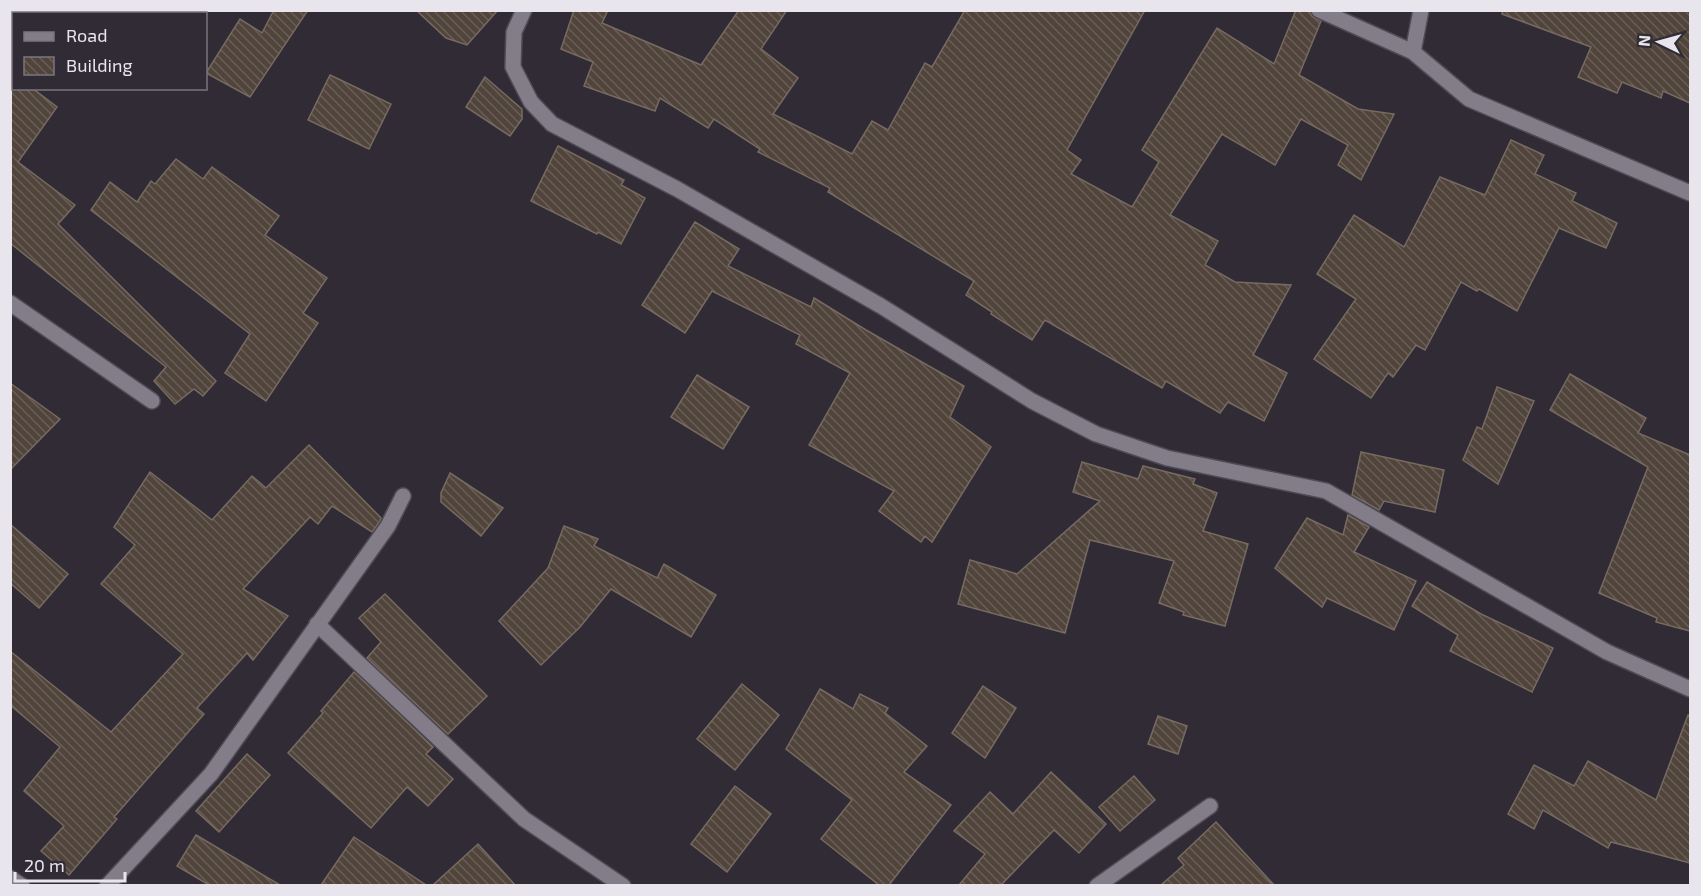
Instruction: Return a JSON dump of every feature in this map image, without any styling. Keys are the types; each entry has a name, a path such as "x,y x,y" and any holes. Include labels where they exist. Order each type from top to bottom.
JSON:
{"street":[{"path":"524,10 514,32 513,67 531,102 552,124 708,207 881,306 1032,401 1096,434 1167,458 1326,491 1607,652 1690,688"},
{"path":"1319,10 1413,52 1469,99 1690,193"},
{"path":"1413,52 1421,10"},
{"path":"10,303 152,401"},
{"path":"107,885 211,774 388,526 403,496"},
{"path":"317,624 524,819 623,885"},
{"path":"1097,885 1210,806"},
{"path":"10,878 22,885"}],"building":[{"path":"274,10 308,10 250,97 207,74 240,19 262,33"},
{"path":"416,10 498,10 467,45 446,38"},
{"path":"574,10 608,10 602,23 701,65 739,10 787,10 761,49 798,78 773,114 852,154 872,121 888,130 925,63 932,67 965,10 1145,10 1067,150 1081,160 1071,174 1132,207 1159,162 1142,150 1217,28 1274,64 1296,10 1309,10 1312,16 1321,21 1299,75 1358,109 1394,114 1361,180 1338,165 1348,145 1301,119 1275,165 1222,134 1170,215 1218,241 1205,265 1235,282 1291,285 1253,355 1287,373 1264,421 1228,402 1220,413 1166,381 1162,388 1045,320 1032,340 966,295 974,281 828,192 830,188 758,152 760,149 714,119 708,128 660,98 655,111 584,86 593,62 561,49"},
{"path":"1503,10 1690,10 1690,103 1663,91 1661,98 1622,82 1617,93 1578,77 1591,47 1502,14"},
{"path":"330,75 391,104 369,149 308,120"},
{"path":"485,77 522,109 522,119 510,136 466,107"},
{"path":"10,88 12,88 12,90 35,90 57,107 18,162 75,205 58,224 216,381 203,396 194,389 175,404 154,381 166,367 10,243"},
{"path":"1511,140 1544,155 1535,174 1576,193 1572,201 1617,223 1606,248 1559,228 1517,311 1479,289 1477,291 1461,282 1425,350 1416,345 1393,377 1388,373 1371,398 1314,359 1356,299 1317,274 1354,215 1404,247 1440,177 1485,195"},
{"path":"558,146 624,180 621,185 645,198 621,244 531,201"},
{"path":"176,159 203,179 212,167 279,216 265,235 327,278 303,313 318,323 266,401 225,373 250,334 91,210 110,182 137,202 151,181 155,184"},
{"path":"695,222 739,249 728,266 811,307 814,298 964,386 950,417 991,447 932,542 925,536 921,542 879,511 894,491 809,445 850,373 796,344 800,335 712,291 685,333 642,305"},
{"path":"1570,374 1646,418 1638,433 1690,455 1690,631 1656,622 1657,618 1599,593 1648,467 1550,410"},
{"path":"697,375 749,407 723,449 671,417"},
{"path":"10,383 60,419 10,470"},
{"path":"1497,387 1534,401 1498,484 1463,460 1477,427 1482,429"},
{"path":"309,445 381,518 380,521 372,532 332,506 318,524 310,517 243,589 288,616 253,660 247,653 197,708 204,714 114,817 117,819 69,875 41,851 64,826 24,791 60,747 10,705 10,651 111,732 183,654 101,584 135,545 114,527 150,472 212,520 252,476 266,488"},
{"path":"1361,452 1444,470 1435,512 1384,501 1379,510 1352,495"},
{"path":"1082,462 1138,479 1143,466 1195,479 1193,484 1217,493 1203,531 1248,544 1225,626 1183,615 1184,612 1159,603 1174,561 1090,540 1065,633 958,604 970,560 1017,574 1100,501 1073,492"},
{"path":"450,473 503,508 481,536 441,502 441,493"},
{"path":"1348,515 1369,527 1354,552 1416,581 1394,630 1327,598 1322,607 1275,568 1307,518 1343,535"},
{"path":"10,524 68,574 39,608 10,583"},
{"path":"564,526 598,539 594,546 657,578 664,564 716,595 691,637 611,589 580,627 541,665 499,621 548,568"},
{"path":"1427,582 1481,614 1553,648 1532,692 1450,651 1458,635 1412,606"},
{"path":"385,594 487,696 448,734 367,658 381,642 359,618"},
{"path":"354,672 433,747 426,754 453,779 428,806 407,787 371,828 288,753 323,713 321,711"},
{"path":"742,684 779,715 735,770 697,739"},
{"path":"983,686 1016,708 985,758 952,733"},
{"path":"820,689 853,709 860,694 888,708 885,713 927,746 904,772 951,805 889,885 879,885 821,839 852,800 786,749"},
{"path":"1688,715 1690,716 1690,863 1611,842 1608,848 1543,810 1534,829 1508,814 1534,765 1574,786 1588,761 1656,800"},
{"path":"1158,716 1187,726 1178,754 1148,744"},
{"path":"247,754 270,775 219,832 196,811"},
{"path":"1051,772 1106,824 1079,853 1054,830 1001,885 959,885 985,854 954,831 990,792 1013,814"},
{"path":"1134,776 1155,800 1120,831 1099,807"},
{"path":"735,786 771,814 727,872 691,844"},
{"path":"1216,822 1274,885 1161,885 1184,865 1178,858"},
{"path":"196,835 280,885 209,885 177,866"},
{"path":"354,837 426,885 321,885"},
{"path":"478,844 515,885 433,885"}]}
